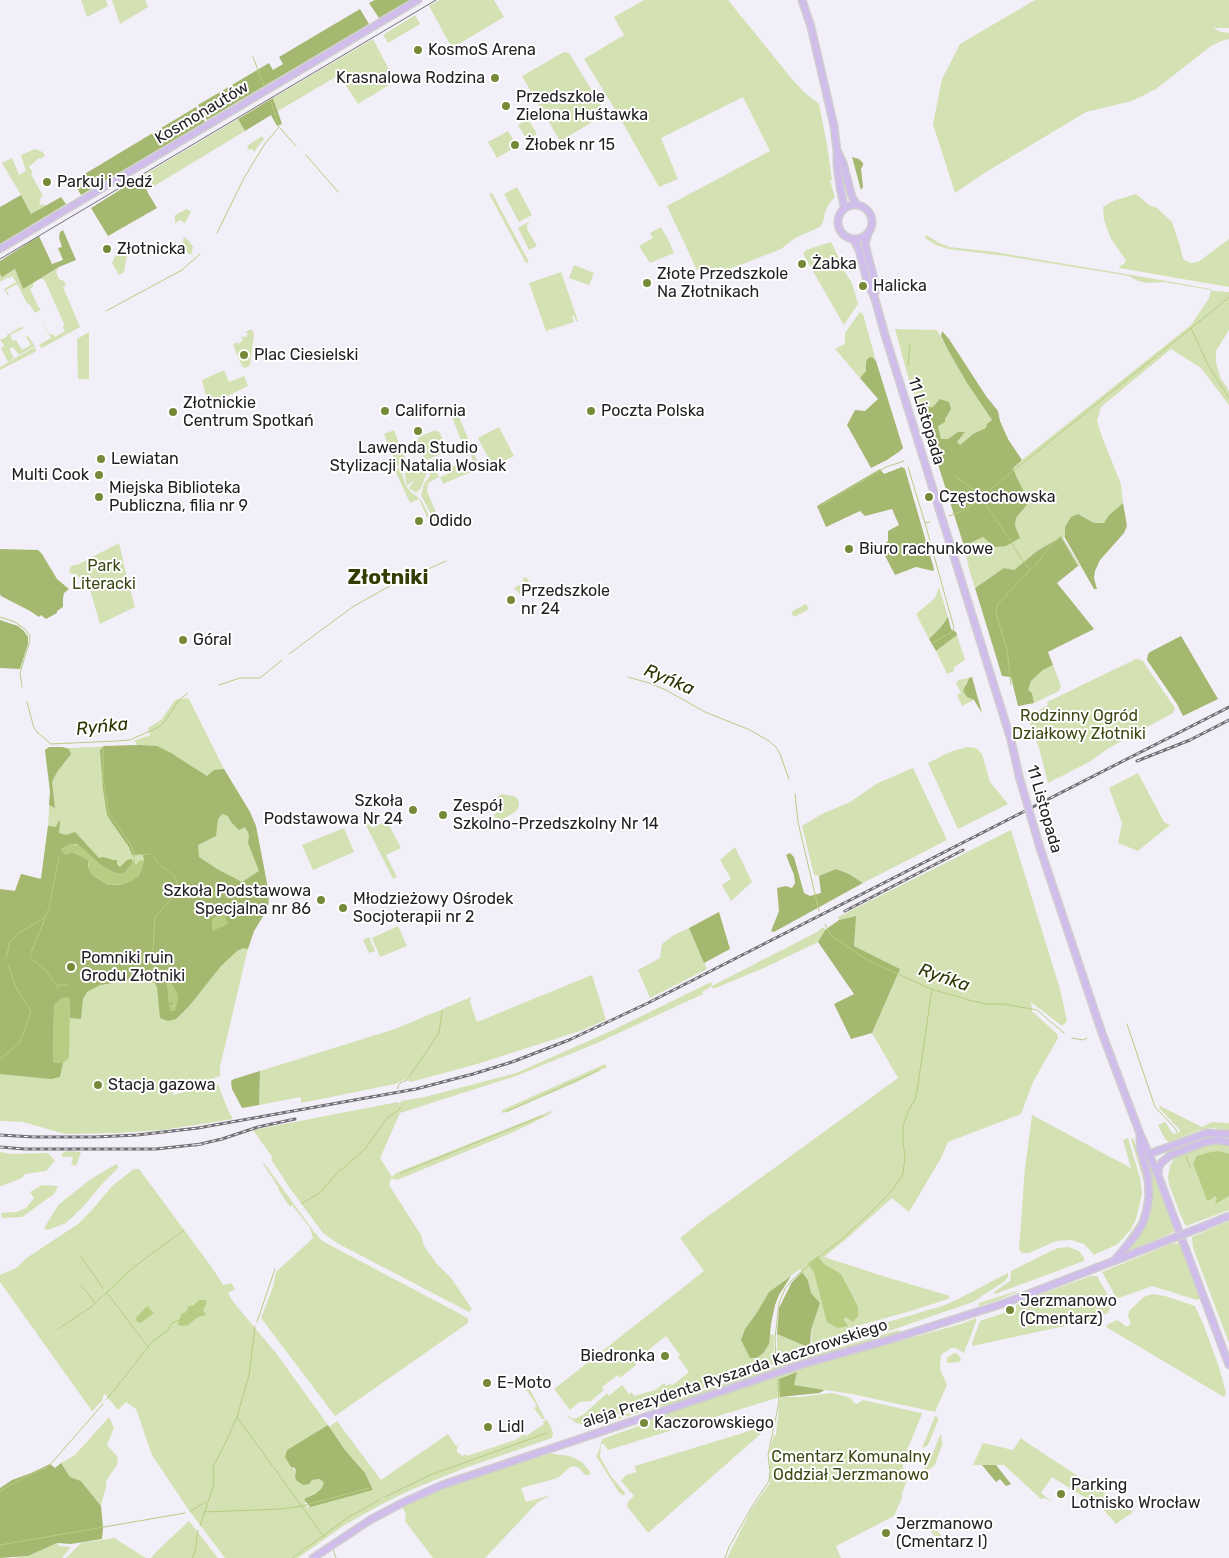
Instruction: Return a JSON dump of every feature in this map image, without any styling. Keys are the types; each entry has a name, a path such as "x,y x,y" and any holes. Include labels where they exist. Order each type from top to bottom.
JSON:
{"main road":[{"name":"Kosmonautów","path":"0,249 418,0"},
{"path":"802,0 813,37 834,126 837,164 844,209"},
{"path":"837,151 843,163 852,197 857,205"},
{"path":"857,205 865,208 871,216 872,224 868,234 854,240 845,237 838,227 839,216 844,209 857,205"},
{"name":"11 Listopada","path":"868,234 865,244 874,279 875,299"},
{"name":"11 Listopada","path":"854,240 875,299 1011,740 1019,776 1047,869 1102,1033 1140,1134 1158,1175 1178,1236 1229,1365"},
{"path":"1149,1154 1207,1133 1229,1134"},
{"path":"1124,1254 1143,1223 1148,1210 1148,1177 1140,1148 1140,1134"},
{"path":"1158,1175 1162,1162 1171,1155 1206,1142 1218,1140 1229,1142"},
{"path":"1124,1254 1229,1216"},
{"name":"aleja Prezydenta Ryszarda Kaczorowskiego","path":"313,1558 370,1520 442,1485 803,1364 892,1339 977,1312 1113,1262 1124,1254"}],"green space":[{"path":"81,0 106,0 108,6 87,17"},
{"path":"112,0 145,0 148,7 120,24"},
{"path":"439,0 494,0 504,17 452,48 429,6"},
{"path":"644,0 728,0 792,79 819,104 832,180 830,181 835,197 825,212 820,227 795,238 781,249 727,270 721,267 704,271 697,270 667,206 770,151 743,97 661,138 678,179 659,187 584,59 624,35 614,17"},
{"path":"1035,0 1229,0 1229,28 1213,28 1229,33 1229,39 1211,46 1156,89 1132,101 1086,112 986,172 955,193 933,124 942,79 960,44"},
{"path":"415,15 420,24 388,43 383,35"},
{"path":"373,39 394,82 358,104 339,75 278,111 273,98"},
{"path":"564,52 569,53 605,112 603,116 560,141 522,76"},
{"path":"238,119 245,131 146,191 139,178"},
{"path":"528,119 537,134 527,140 518,125"},
{"path":"508,131 517,146 497,158 488,142"},
{"path":"262,136 264,139 254,152 252,149 249,150 247,146"},
{"path":"35,149 43,152 45,156 39,158 29,167 43,196 40,198 40,205 44,204 45,206 31,214 2,163 12,158 19,175 26,171 21,155"},
{"path":"517,187 532,215 519,222 504,194"},
{"path":"492,193 529,262 526,263 489,194"},
{"path":"1136,194 1149,205 1157,208 1172,222 1184,260 1191,263 1198,262 1229,239 1229,287 1119,268 1126,260 1111,239 1104,220 1103,207 1113,201"},
{"path":"187,209 191,212 185,223 180,220 175,223 175,215"},
{"path":"530,221 527,229 537,246 529,250 518,228"},
{"path":"661,227 674,253 650,263 639,246 653,238 650,233"},
{"path":"926,235 949,247 995,252 1211,289 1213,291 1229,292 1229,330 1216,351 1216,362 1220,377 1229,391 1229,405 1201,368 1171,349 1101,407 1097,421 1121,484 1123,503 1109,515 1104,523 1094,523 1078,514 1065,527 1065,538 1061,537 1037,551 1014,570 1004,568 975,588 964,546 1015,526 1016,518 1022,511 1013,467 1191,325 1209,298 1211,290 1164,282 1148,283 1138,281 1129,276 1006,256 948,249 936,245 925,238"},
{"path":"184,237 193,247 191,255 184,248"},
{"path":"831,242 841,262 839,263 852,283 858,304 844,325 803,254 806,250"},
{"path":"128,250 124,272 119,275 112,263 116,255"},
{"path":"574,265 594,273 589,285 569,278"},
{"path":"58,268 56,272 59,279 64,281 66,286 63,287 80,327 42,348 39,345 51,338 39,318 50,335 53,334 55,337 65,331 63,328 64,324 45,281 40,279"},
{"path":"15,269 23,289 34,282 33,287 30,289 39,308 41,308 35,313 27,303 17,284 6,290 8,296 4,289 16,282 12,276 10,277 11,280 8,277 0,282 0,274 2,277"},
{"path":"561,272 578,321 576,321 574,315 572,316 574,322 546,331 529,283"},
{"path":"860,312 863,314 876,361 872,357 866,362 866,371 860,378 835,349 845,344 845,333"},
{"path":"21,327 24,328 10,335 13,341 16,340 22,350 31,345 26,337 28,336 35,346 19,355 13,347 9,349 14,358 8,362 1,348 4,346 0,339"},
{"path":"895,329 937,330 967,383 992,420 987,428 973,434 960,445 957,442 964,433 958,432 948,439 941,440 938,426 951,409 920,408 910,384"},
{"path":"252,330 254,334 250,365 245,368 242,366 233,345 243,340 241,337 244,338 248,334 246,332"},
{"path":"89,332 89,379 78,379 77,339"},
{"path":"35,347 36,351 33,353 0,370 0,367"},
{"path":"224,370 229,382 244,376 248,386 213,403 211,400 207,401 202,380"},
{"path":"455,407 480,468 443,484 440,477 448,474 446,469 463,462 464,464 473,461 471,454 467,456 449,409"},
{"path":"499,427 514,456 493,467 478,438"},
{"path":"394,430 407,463 397,466 384,434"},
{"path":"436,430 437,432 439,431 447,449 445,452 427,460 424,458 417,440 419,439 418,437"},
{"path":"436,458 437,461 433,463 439,477 428,483 427,491 440,522 436,524 421,495 424,484 430,476 429,462"},
{"path":"424,462 427,463 427,472 421,488 416,493 409,488 415,479 407,486 405,474 408,470 420,464 418,474"},
{"path":"407,464 402,474 406,486 421,500 434,525 431,526 419,499 410,503 394,468"},
{"name":"Park Literacki","path":"119,543 135,607 100,624 90,590 76,574 69,573 71,566 79,564"},
{"path":"524,577 527,578 532,587 521,595 514,588 524,582"},
{"path":"939,587 948,617 929,639 916,614 935,598"},
{"path":"806,604 809,609 794,617 791,612"},
{"path":"957,635 965,660 954,667 954,671 947,674 936,651"},
{"name":"Rodzinny Ogród Działkowy Złotniki","path":"1136,659 1142,660 1175,708 1173,713 1107,749 1091,761 1048,783 1039,748 1029,721 1033,714 1048,705 1047,702"},
{"path":"1053,665 1061,686 1059,691 1034,703 1032,693 1027,690 1031,681 1043,670"},
{"path":"969,678 965,684 967,697 974,700 962,706 957,695 961,693 956,683 958,680"},
{"path":"187,698 256,826 269,894 268,908 254,931 249,944 220,1067 220,1076 172,1093 173,1095 218,1084 233,1119 163,1130 65,1134 23,1122 0,1121 0,889 15,891 21,874 41,879 48,826 50,792 45,750 49,747 138,745 134,741 150,735 148,728 161,720 175,700"},
{"name":"Rodzinny Ogród Działkowy Złotniki","path":"967,747 976,748 982,754 990,782 1008,804 958,829 928,763 950,752"},
{"path":"913,768 947,840 863,883 849,874 836,869 819,876 814,875 802,826 822,814 850,802 878,783"},
{"path":"1138,773 1164,822 1170,825 1138,851 1118,843 1122,823 1109,788"},
{"path":"502,794 514,796 518,799 519,804 515,812 500,821 495,819 494,815 498,811 500,804 495,798"},
{"path":"366,817 372,828 387,821 401,848 386,855 397,877 393,879 363,819"},
{"path":"344,828 354,852 313,870 302,845"},
{"path":"1011,830 1060,989 1067,1021 1062,1026 1031,1002 1032,1011 1057,1034 1058,1038 1033,1082 1021,1114 948,1142 941,1158 909,1212 892,1198 824,1257 950,1296 948,1299 911,1311 846,1329 847,1334 942,1306 1008,1273 1008,1277 1005,1281 973,1302 892,1330 780,1362 590,1424 576,1423 567,1415 573,1419 583,1415 607,1393 609,1396 622,1385 629,1394 632,1392 634,1396 655,1390 664,1383 666,1386 669,1384 673,1385 689,1372 678,1357 680,1355 666,1336 636,1360 636,1365 620,1378 618,1375 602,1387 604,1390 591,1401 579,1402 570,1410 554,1389 704,1271 680,1238 898,1078 872,1033 900,969 854,946 855,916 839,920 838,917","holes":["800,1269 808,1280 811,1293 820,1303 811,1330 814,1349 810,1351 810,1348 777,1334 777,1353 781,1359 779,1361 772,1361 771,1358 774,1355 774,1335 745,1329 769,1292"]},
{"path":"735,847 752,882 731,901 722,885 731,879 720,860"},
{"path":"398,926 407,946 380,957 372,938"},
{"path":"823,927 825,930 818,942 766,967 713,989 712,986 817,932"},
{"path":"689,928 707,969 650,998 638,970 660,958 662,944 674,935"},
{"path":"369,937 375,951 369,953 363,940"},
{"path":"592,975 606,1020 580,1031 477,1064 411,1082 405,1079 395,1084 301,1103 301,1097 259,1105 260,1071 395,1029 471,997 470,1002 477,1022"},
{"path":"711,982 712,986 702,992 703,994 595,1044 516,1076 400,1113 380,1158 392,1177 396,1173 554,1110 516,1131 397,1180 391,1178 389,1185 421,1235 424,1246 437,1264 451,1278 472,1309 469,1312 337,1243 323,1233 289,1187 271,1159 273,1158 253,1130 398,1102 401,1107 401,1101 425,1097 516,1073 611,1031"},
{"path":"605,1064 607,1067 577,1082 502,1113 502,1110"},
{"path":"1160,1106 1202,1127 1212,1122 1229,1123 1229,1130 1213,1128 1200,1130 1169,1142 1165,1139 1158,1125 1165,1122 1173,1134 1180,1132 1180,1130 1159,1108"},
{"path":"1032,1115 1131,1168 1123,1140 1128,1138 1140,1178 1142,1194 1136,1219 1131,1229 1118,1244 1094,1255 1084,1244 1071,1240 1056,1241 1029,1253 1022,1253 1019,1249 1025,1168"},
{"path":"1133,1138 1146,1181 1146,1199 1143,1210 1145,1198 1144,1182 1131,1139"},
{"path":"1212,1144 1226,1144 1229,1146 1229,1210 1186,1226 1169,1184 1170,1166 1175,1157"},
{"path":"68,1151 81,1152 76,1166 71,1164 73,1157 63,1157 61,1154"},
{"path":"0,1152 11,1154 48,1153 55,1161 46,1171 25,1174 22,1178 0,1186"},
{"path":"1147,1159 1175,1230 1170,1234 1125,1252 1142,1231 1150,1212 1153,1191"},
{"path":"264,1163 321,1240 468,1318 468,1323 335,1416 261,1318 273,1287 276,1272 313,1238 310,1228 292,1205 290,1207"},
{"path":"116,1164 119,1167 66,1223 48,1230 44,1228 59,1204 91,1179"},
{"path":"134,1169 139,1169 223,1285 231,1283 235,1289 228,1293 234,1303 276,1353 328,1425 287,1450 285,1457 296,1472 312,1480 321,1479 324,1483 315,1494 304,1499 307,1507 373,1490 365,1473 345,1450 329,1427 337,1421 381,1480 448,1434 456,1446 459,1444 457,1452 463,1456 515,1440 524,1434 526,1436 544,1424 543,1421 547,1420 553,1433 552,1438 465,1468 413,1489 343,1526 298,1558 225,1558 188,1509 152,1455 136,1409 126,1402 118,1410 104,1393 102,1401 92,1411 0,1282 0,1275 16,1268 28,1257 78,1224 112,1186"},
{"path":"42,1185 58,1186 54,1194 22,1217 2,1218 1,1213 16,1212 26,1208 34,1198 30,1192"},
{"path":"1143,1210 1140,1221 1132,1235 1122,1245 1138,1222"},
{"path":"1229,1221 1229,1343 1193,1248 1192,1237"},
{"path":"1180,1243 1200,1299 1197,1300 1152,1286 1119,1298 1116,1297 1102,1272 1171,1244"},
{"path":"1069,1247 1079,1251 1084,1261 995,1294 994,1292 1010,1281 1011,1271 1058,1248"},
{"path":"1091,1276 1097,1276 1107,1294 1111,1305 1108,1313 1088,1321 972,1346 980,1321 1016,1309 1016,1305 1028,1299"},
{"path":"1017,1291 1001,1299 979,1306 979,1303"},
{"path":"1152,1294 1165,1296 1195,1306 1219,1367 1226,1393 1224,1397 1106,1327 1117,1320 1126,1327 1131,1324 1128,1316 1129,1311 1144,1297"},
{"name":"Cmentarz Komunalny Oddział Jerzmanowo","path":"976,1318 964,1353 956,1348 951,1348 941,1355 940,1369 947,1385 935,1412 852,1394 794,1385 797,1372 779,1379 781,1397 832,1393 851,1398 857,1404 863,1400 922,1414 903,1460 903,1469 908,1478 894,1516 836,1546 841,1558 727,1558 751,1510 770,1483 770,1450 774,1435 776,1435 780,1397 608,1450 604,1444 601,1444 600,1457 625,1495 618,1491 596,1456 602,1439 650,1422 650,1420 660,1414 798,1369 961,1324"},
{"path":"899,1330 901,1333 886,1338 803,1361 600,1425 602,1422 776,1366"},
{"path":"954,1353 958,1354 961,1359 959,1362 947,1363 947,1358"},
{"path":"529,1388 545,1419 542,1419 534,1408 537,1406 526,1389"},
{"path":"935,1416 938,1418 938,1421 928,1445 922,1448"},
{"path":"109,1417 114,1428 107,1445 118,1457 117,1465 106,1481 101,1506 81,1481 70,1477 61,1463 75,1455"},
{"path":"772,1424 648,1533 627,1506 634,1496 621,1481 626,1475 636,1472 635,1466"},
{"path":"940,1435 943,1442 935,1465 924,1473 923,1471"},
{"path":"1021,1438 1133,1512 1116,1524 1102,1508 1052,1477 1041,1493 1055,1504 1045,1498 1041,1499 1004,1465 973,1465 983,1443 1013,1450"},
{"path":"552,1453 570,1456 582,1462 591,1473 585,1475 579,1468 573,1466 558,1478 521,1488 526,1502 551,1495 538,1502 485,1558 433,1558 405,1521 406,1514 402,1506 445,1487"},
{"path":"189,1521 218,1558 151,1558 158,1550"},
{"path":"929,1523 932,1524 947,1543 946,1545 944,1546 928,1528"},
{"path":"114,1538 146,1558 66,1558 81,1543"},
{"path":"57,1543 59,1546 71,1547 62,1558 12,1558 28,1556"}],"shaded area":[{"path":"375,0 410,0 379,18 369,3"},
{"path":"360,9 369,24 207,120 198,105 269,63 273,70 283,64 279,57"},
{"path":"273,98 282,124 277,126 271,115 245,131 238,119"},
{"path":"196,107 205,122 81,195 73,181"},
{"path":"852,157 859,159 863,163 861,169 863,187 861,190"},
{"path":"139,178 157,208 108,236 91,208"},
{"path":"21,195 31,214 61,197 66,204 0,244 0,207"},
{"path":"63,230 76,260 59,267 23,289 15,269 2,277 0,274 0,261 39,236 52,264 63,260 58,248 62,247 59,238 60,232"},
{"path":"942,331 998,411 1008,439 1022,460 1013,468 1029,502 1016,518 1015,526 1020,538 1006,546 995,547 983,537 964,546 920,408 933,407 940,399 949,402 951,409 945,422 938,426 941,439 948,439 958,432 965,432 957,442 960,445 973,434 986,428 987,424 992,420 948,350 941,336"},
{"path":"872,357 876,361 903,448 887,460 871,468 847,425 855,410 865,411 878,399 860,378 866,371 868,358"},
{"path":"902,467 905,469 933,571 916,567 895,575 881,548 888,541 888,531 899,525 892,509 865,516 860,511 826,527 817,506 880,469 884,474"},
{"path":"1123,503 1127,526 1124,533 1100,560 1094,578 1097,589 1094,589 1065,538 1065,527 1071,517 1078,514 1094,523 1104,523 1109,515"},
{"path":"1061,537 1078,566 1057,583 1094,629 1048,652 1053,665 1043,670 1031,681 1028,690 1032,693 1034,703 1018,706 1011,677 1002,676 975,588 1004,568 1014,570 1037,551"},
{"path":"0,549 38,550 42,554 57,579 69,589 64,593 63,607 57,613 46,619 41,615 39,617 1,596"},
{"path":"948,617 951,629 957,635 936,651 929,639"},
{"path":"0,620 18,626 28,637 28,644 20,669 0,668"},
{"path":"1181,636 1218,699 1183,716 1147,660 1150,652"},
{"path":"972,677 982,713 974,700 967,697 963,691 969,678"},
{"path":"104,746 157,746 207,776 214,770 224,769 250,812 256,826 269,894 268,908 254,931 248,949 243,948 237,951 221,966 190,1005 176,1019 168,1021 160,1018 157,987 150,978 136,974 126,981 100,985 87,992 83,999 81,1019 70,1018 70,999 62,998 54,1005 53,1061 55,1063 63,1062 60,1077 51,1079 0,1074 0,889 15,891 21,874 41,879 48,826 56,827 59,820 59,833 66,835 75,832 99,858 117,860 117,864 120,867 127,860 131,859 133,861 123,874 115,873 102,866 77,844 71,844 61,849 65,854 72,852 87,859 88,867 95,877 108,885 124,884 139,876 144,861 141,854 132,855 129,847 107,814 100,750","holes":["222,814 228,816 239,830 245,827 248,832 248,843 259,871 242,882 199,857 198,845 216,836 218,819","167,982 171,983 177,993 173,1005 171,1001 169,1003"]},
{"path":"49,747 69,749 71,754 52,782 55,808 49,805 50,791 45,750"},
{"path":"71,844 80,846 102,866 115,873 123,874 134,861 136,865 140,860 144,861 143,866 139,876 131,881 124,884 108,885 90,873 87,859 72,852 66,855 61,849"},
{"path":"790,853 794,857 804,893 810,896 821,893 819,876 836,869 849,874 863,883 774,932 771,931 779,911 777,888 786,886 792,888 795,883 786,855"},
{"path":"719,912 730,949 704,963 689,928"},
{"path":"224,914 228,923 212,931 212,919"},
{"path":"856,916 854,946 900,969 872,1033 851,1039 834,1004 854,994 818,942 825,930 839,920"},
{"path":"167,981 171,983 177,993 178,1000 175,1011 170,1009 169,1004 172,1005 173,1003 171,1001 169,1003"},
{"path":"69,997 69,1057 63,1062 55,1063 53,1061 54,1005 62,998"},
{"path":"260,1071 259,1105 242,1108 232,1089 231,1081"},
{"path":"1219,1151 1229,1154 1229,1196 1215,1204 1217,1198 1215,1196 1207,1200 1193,1163 1197,1156"},
{"path":"818,1256 824,1264 841,1274 858,1307 858,1316 853,1322 846,1317 843,1319 848,1326 838,1328 827,1322 814,1272 808,1264"},
{"path":"802,1272 808,1280 811,1293 820,1303 811,1330 810,1348 777,1334 779,1308 792,1282"},
{"path":"791,1276 775,1305 769,1344 757,1358 750,1358 741,1340 745,1329 769,1292"},
{"path":"199,1300 207,1302 203,1310 206,1315 198,1317 188,1325 178,1325 182,1313 185,1313 189,1306 193,1306"},
{"path":"147,1306 154,1313 140,1323 137,1322 136,1318"},
{"path":"797,1372 794,1385 825,1390 819,1393 780,1397 779,1379"},
{"path":"328,1425 345,1450 365,1473 373,1490 310,1507 304,1499 315,1494 324,1483 320,1479 312,1480 309,1484 303,1485 297,1481 295,1468 291,1467 285,1457 287,1450"},
{"path":"61,1463 70,1477 81,1481 101,1506 102,1539 71,1544 57,1543 28,1556 0,1558 0,1488 12,1480 50,1464 55,1468"},
{"path":"982,1465 996,1465 1011,1484 1006,1486 1000,1479 996,1482"}],"waterway":[{"path":"253,57 264,85"},
{"path":"217,233 244,178 264,145 279,127 271,102"},
{"path":"280,128 296,146"},
{"path":"306,155 338,192"},
{"path":"106,311 182,270 200,254"},
{"path":"983,495 1229,297"},
{"path":"1191,328 1208,365 1229,398"},
{"path":"908,366 910,344"},
{"path":"820,506 886,467 904,461"},
{"path":"908,467 925,523"},
{"path":"955,476 975,491 985,503 1030,570"},
{"path":"949,516 965,510 981,498"},
{"path":"930,522 925,523 954,628 953,631 931,644"},
{"path":"1035,566 1050,546 1061,536 1079,566"},
{"path":"912,554 929,541"},
{"name":"Ryńka","path":"417,574 446,561"},
{"path":"1011,685 1007,650 996,613 997,605 1031,569"},
{"name":"Ryńka","path":"289,654 354,606 410,577"},
{"name":"Ryńka","path":"0,617 15,622 26,630 30,636 20,673 22,687"},
{"name":"Ryńka","path":"219,685 240,678 260,678 282,660"},
{"name":"Ryńka","path":"628,677 666,690 705,712 750,730 769,741 780,754 789,779"},
{"name":"Ryńka","path":"27,702 34,728 51,744 117,741 130,740 159,727 179,700 188,693"},
{"path":"103,749 103,778 109,813 132,847 134,861"},
{"name":"Ryńka","path":"795,794 798,822 819,911"},
{"path":"135,855 150,854"},
{"path":"153,856 158,863 175,876 177,883 172,898 155,917 153,951"},
{"path":"6,958 10,942 20,932 45,918 49,908 59,857"},
{"path":"30,955 45,919"},
{"name":"Ryńka","path":"825,924 833,937 867,960 931,989 986,1004 1004,1004 1037,1010 1064,1033"},
{"path":"31,958 47,972 59,989"},
{"path":"153,959 155,970 167,981"},
{"path":"0,1059 19,1043 31,1012 16,987 8,965"},
{"path":"57,985 67,985"},
{"path":"819,1257 841,1240 871,1212 893,1189 903,1174 905,1157 903,1126 917,1091 932,989"},
{"path":"409,1077 439,1033 442,1011"},
{"name":"Ryńka","path":"1127,1024 1155,1107 1177,1132"},
{"name":"Ryńka","path":"1072,1038 1083,1040 1087,1038"},
{"path":"506,1112 599,1070"},
{"path":"398,1089 400,1083 407,1080"},
{"path":"301,1204 321,1192 335,1175 365,1149 387,1118 400,1109 400,1103"},
{"path":"401,1173 542,1116"},
{"name":"Ryńka","path":"1186,1156 1190,1167"},
{"path":"58,1329 91,1307 135,1266 184,1230"},
{"path":"81,1257 103,1288"},
{"path":"776,1362 775,1338 779,1303 785,1289 792,1280 810,1264"},
{"path":"257,1322 275,1269"},
{"path":"81,1285 94,1302"},
{"path":"107,1293 148,1347"},
{"path":"107,1399 153,1341 167,1331 172,1323 179,1320"},
{"path":"255,1326 249,1375 237,1417 324,1537"},
{"path":"581,1419 764,1362"},
{"path":"725,1558 729,1547 769,1481 768,1455 779,1402 778,1379"},
{"path":"0,1491 49,1466 103,1404"},
{"path":"200,1526 213,1487 213,1467 237,1417"},
{"path":"385,1497 430,1475 547,1433"},
{"path":"204,1512 281,1509 302,1506 369,1488"},
{"path":"292,1558 349,1517 379,1500"},
{"path":"190,1511 206,1502"},
{"path":"0,1545 185,1513"},
{"path":"192,1558 195,1552 198,1530"},
{"path":"333,1549 336,1558"}],"tram line":[{"path":"0,259 436,0"}],"railway":[{"path":"0,1135 95,1137 137,1135 198,1128 416,1089 512,1062 569,1040 646,1004 1229,707"},
{"path":"1137,761 1190,740 1229,720"},
{"path":"845,911 963,850"},
{"path":"196,1145 258,1127 295,1119"},
{"path":"0,1147 25,1149 156,1149 202,1144"}],"place":[{"name":"KosmoS Arena","path":"418,50"},
{"name":"Krasnalowa Rodzina","path":"495,78"},
{"name":"Przedszkole Zielona Huśtawka","path":"506,106"},
{"name":"Żłobek nr 15","path":"515,145"},
{"name":"Parkuj i Jedź","path":"47,182"},
{"name":"Złotnicka","path":"107,249"},
{"name":"Żabka","path":"802,264"},
{"name":"Złote Przedszkole Na Złotnikach","path":"647,283"},
{"name":"Halicka","path":"863,286"},
{"name":"Plac Ciesielski","path":"244,355"},
{"name":"California","path":"385,411"},
{"name":"Poczta Polska","path":"591,411"},
{"name":"Złotnickie Centrum Spotkań","path":"173,412"},
{"name":"Lawenda Studio Stylizacji Natalia Wosiak","path":"418,431"},
{"name":"Lewiatan","path":"101,459"},
{"name":"Multi Cook","path":"99,475"},
{"name":"Miejska Biblioteka Publiczna, filia nr 9","path":"99,497"},
{"name":"Częstochowska","path":"929,497"},
{"name":"Odido","path":"419,521"},
{"name":"Biuro rachunkowe","path":"849,549"},
{"name":"Przedszkole nr 24","path":"511,600"},
{"name":"Góral","path":"183,640"},
{"name":"Szkoła Podstawowa Nr 24","path":"413,810"},
{"name":"Zespół Szkolno-Przedszkolny Nr 14","path":"443,815"},
{"name":"Szkoła Podstawowa Specjalna nr 86","path":"321,900"},
{"name":"Młodzieżowy Ośrodek Socjoterapii nr 2","path":"343,908"},
{"name":"Pomniki ruin Grodu Złotniki","path":"71,967"},
{"name":"Stacja gazowa","path":"98,1085"},
{"name":"Jerzmanowo (Cmentarz)","path":"1010,1310"},
{"name":"Biedronka","path":"665,1356"},
{"name":"E-Moto","path":"487,1383"},
{"name":"Kaczorowskiego","path":"644,1423"},
{"name":"Lidl","path":"488,1427"},
{"name":"Parking Lotnisko Wrocław","path":"1061,1494"},
{"name":"Jerzmanowo (Cmentarz I)","path":"886,1533"}],"district":[{"name":"Złotniki","path":"388,578"}]}
